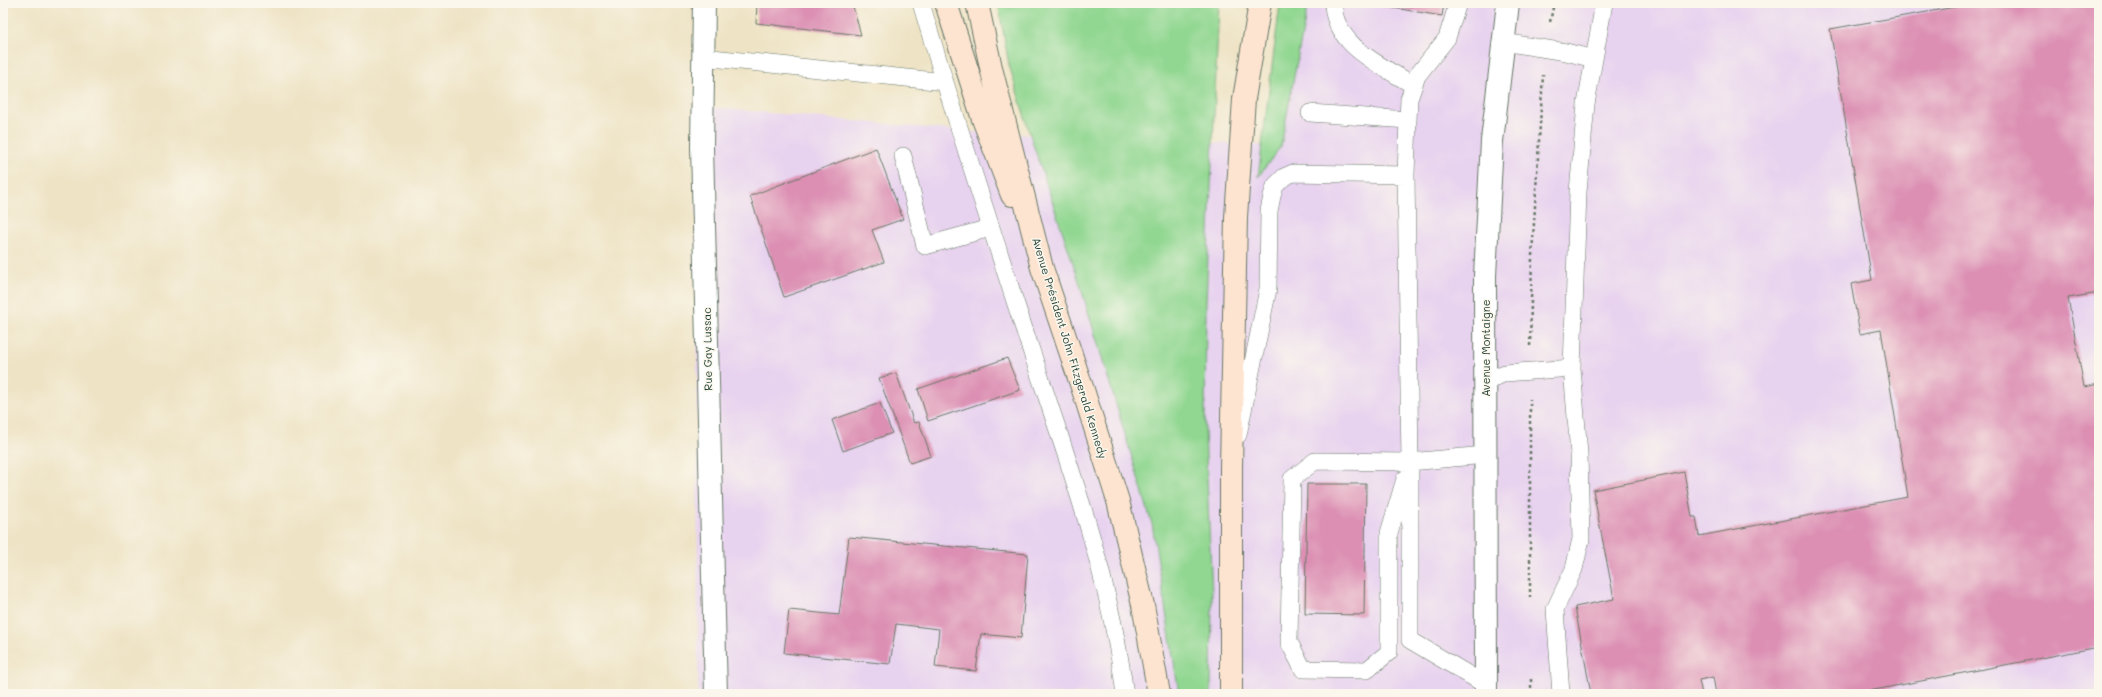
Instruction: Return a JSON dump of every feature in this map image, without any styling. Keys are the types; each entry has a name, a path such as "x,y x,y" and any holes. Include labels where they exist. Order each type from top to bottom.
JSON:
{"main road":[{"path":"946,3 983,119 1042,268"},
{"name":"Avenue Président John Fitzgerald Kennedy","path":"977,3 992,72 1042,268 1084,393 1118,502 1143,605 1159,694"},
{"path":"1231,694 1231,468 1233,327 1244,3"},
{"path":"1239,162 1244,99 1260,3"}],"street":[{"name":"Rue Gay Lussac","path":"704,3 702,58 702,147 716,694"},
{"name":"Avenue Montaigne","path":"1486,689 1485,276 1488,190 1508,3"}],"lane":[{"path":"921,3 990,228 1089,528 1106,593 1125,694"},
{"path":"1333,3 1334,16 1354,47 1413,85"},
{"path":"1458,3 1446,38 1420,70 1413,85 1408,120 1406,175 1410,462 1410,640 1486,689"},
{"path":"1561,694 1555,609 1574,569 1581,539 1578,454 1572,368 1578,192 1586,104 1604,3"},
{"path":"1503,42 1566,52 1594,60"},
{"path":"702,58 945,82"},
{"path":"1310,113 1408,120"},
{"path":"903,156 925,246 990,228"},
{"path":"1231,468 1268,289 1269,211 1275,186 1284,177 1293,173 1406,175"},
{"path":"1485,382 1505,373 1572,368"},
{"path":"1410,462 1389,533 1389,652 1368,670 1303,669 1288,642 1292,479 1315,461 1410,462 1486,455"}],"shaded area":[{"path":"1308,3 2099,3 2099,694 698,694 696,106 971,132 1281,146"}],"green space":[{"path":"998,3 1219,3 1206,303 1205,431 1212,595 1211,694 1179,694 1152,524 1078,278 1033,144 1009,65"},
{"path":"1280,3 1308,3 1281,146 1258,177"}],"building":[{"path":"757,3 852,3 861,35 756,23"},
{"path":"1364,3 1444,3 1442,16"},
{"path":"1978,3 2099,3 2099,293 2068,298 2084,387 2099,384 2099,647 1853,694 1716,694 1713,677 1699,680 1702,694 1591,694 1575,607 1614,599 1593,490 1684,472 1692,517 1696,517 1699,536 1908,497 1881,330 1860,334 1851,284 1872,280 1830,29"},
{"path":"876,148 903,219 872,230 884,262 784,297 750,196"},
{"path":"1007,358 1020,390 928,421 918,389"},
{"path":"896,373 914,423 919,422 931,456 910,463 879,378"},
{"path":"880,403 892,433 843,451 832,420"},
{"path":"1307,484 1366,484 1364,615 1305,614"},
{"path":"849,537 1028,554 1021,638 981,634 976,671 935,667 939,629 896,624 890,664 784,653 789,610 839,615"}]}
